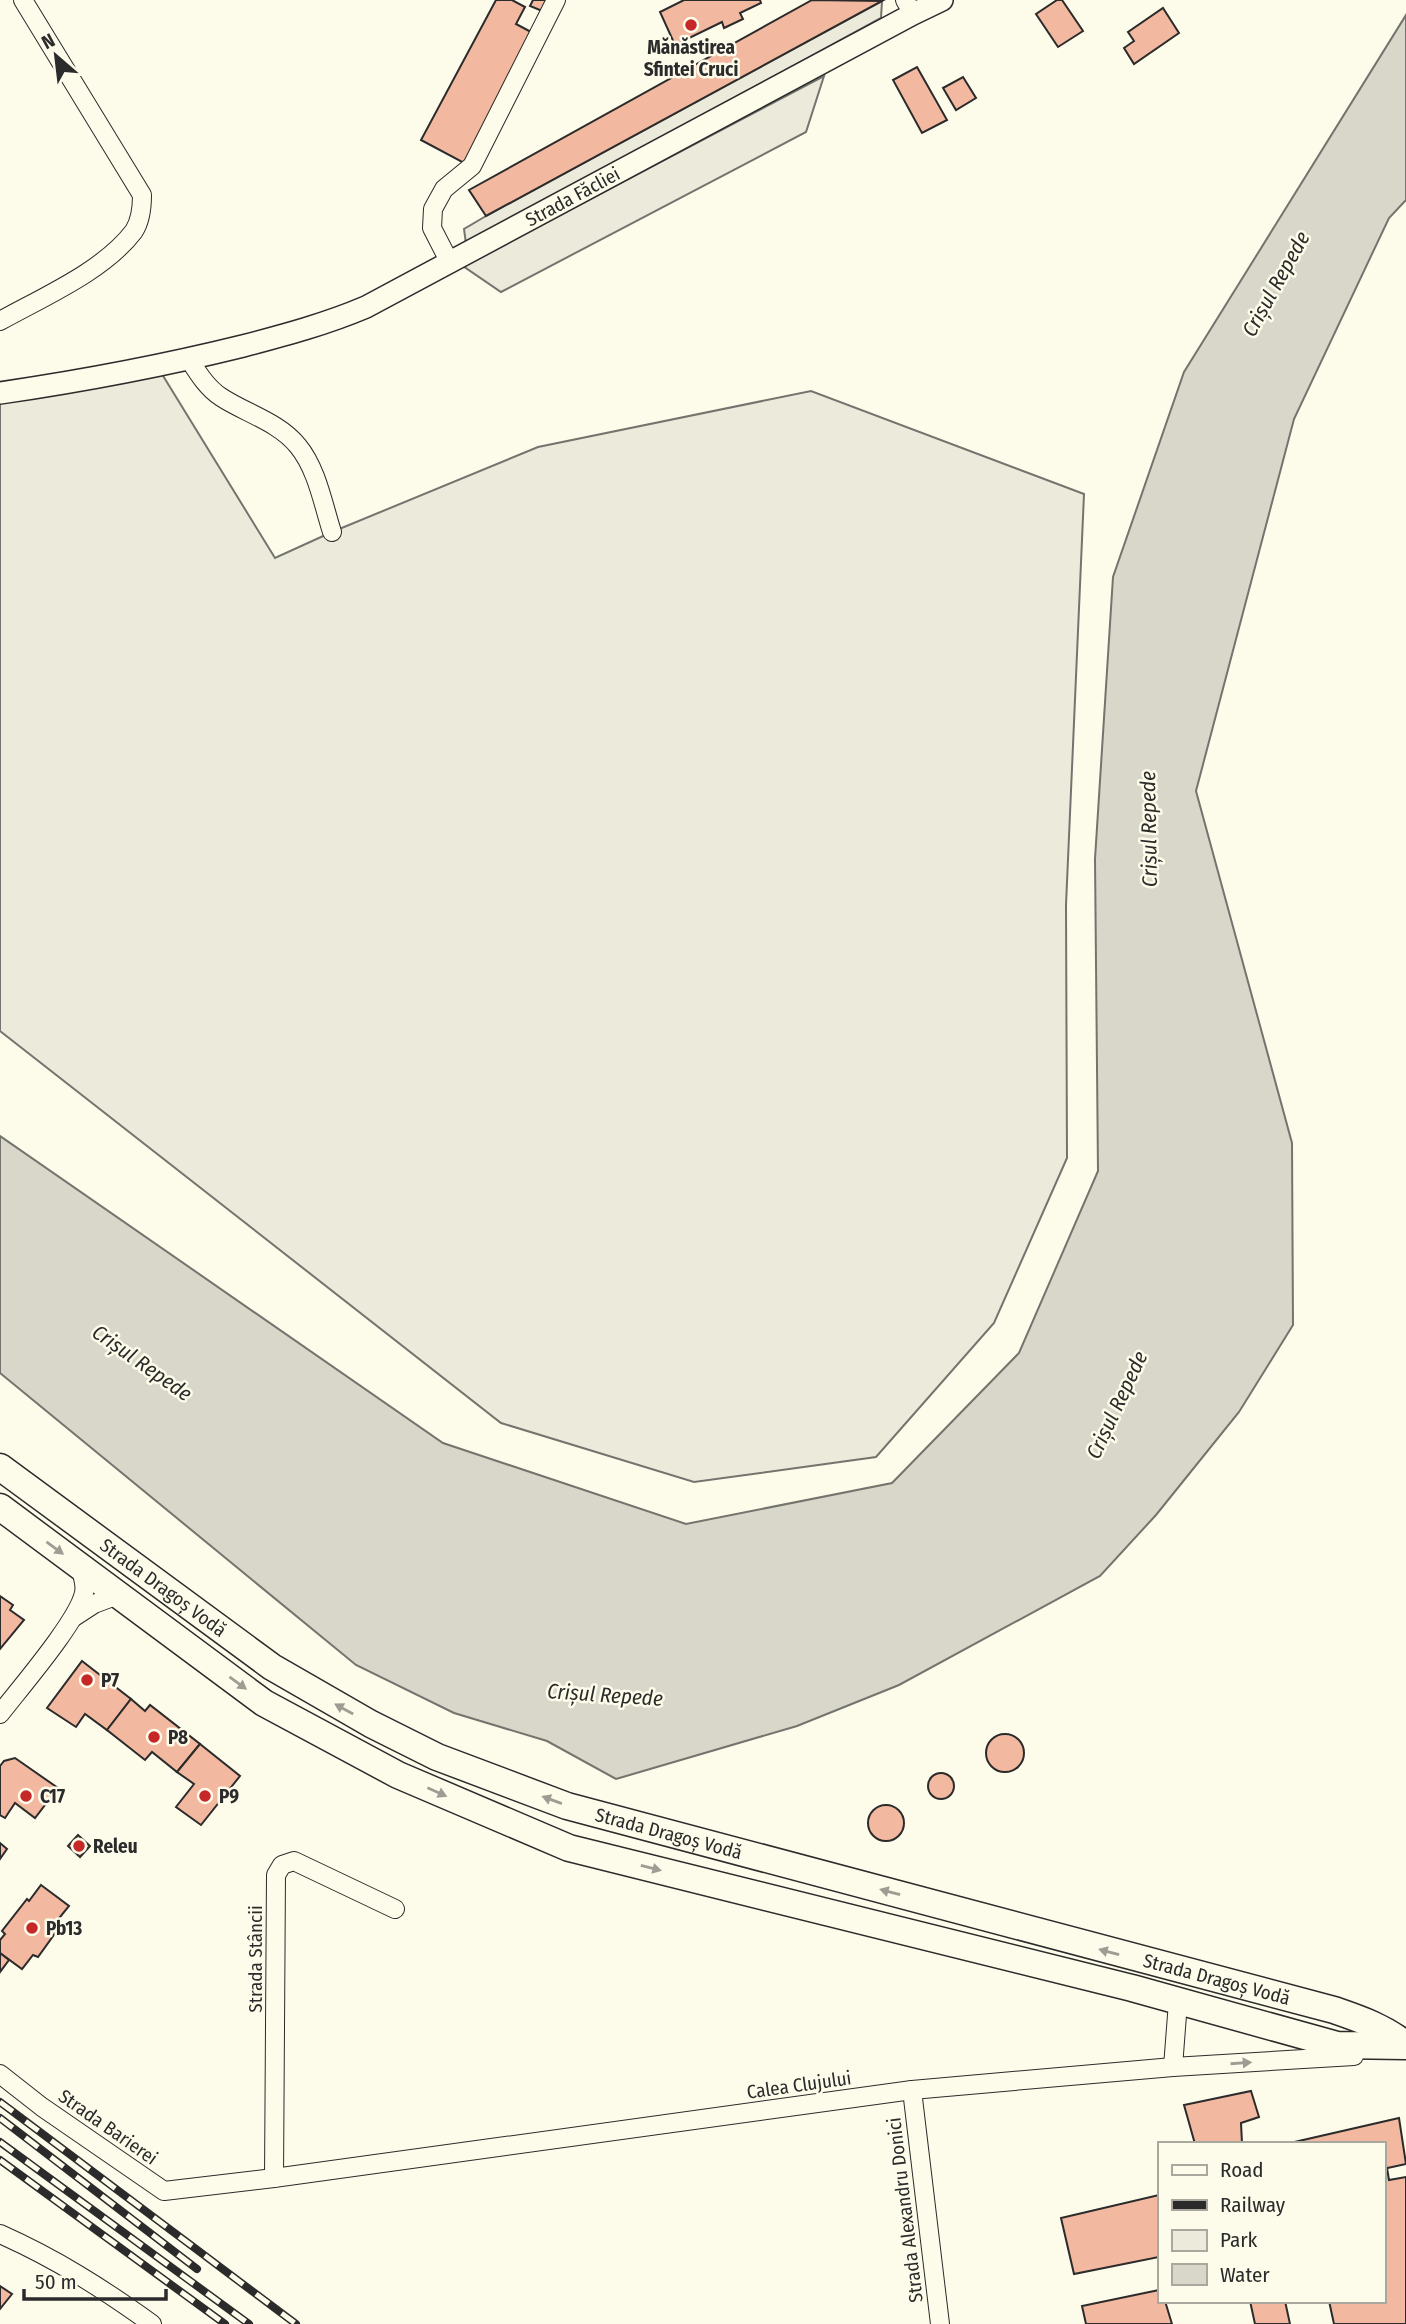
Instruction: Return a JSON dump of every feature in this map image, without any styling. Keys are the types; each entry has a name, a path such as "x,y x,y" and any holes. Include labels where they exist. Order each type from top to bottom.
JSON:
{"main road":[{"name":"Strada Dragoș Vodă","path":"0,1467 272,1667 371,1724 437,1757 567,1806 1334,2010 1391,2032 1406,2046"},
{"name":"Strada Dragoș Vodă","path":"0,1507 264,1703 398,1774 569,1848 1132,1988 1337,2045 1406,2046"},
{"path":"1132,1988 1143,1984 1148,1978 1150,1971 1146,1962"},
{"path":"1178,2002 1187,1986 1200,1984 1305,2016 1334,2010"}],"street":[{"path":"0,321 69,284 109,256 135,230 142,211 142,194 23,0"},
{"path":"450,263 432,228 433,209 444,189 472,166 556,0"},
{"name":"Strada Făcliei","path":"0,393 106,377 189,359 312,328 343,317 450,263 909,7 942,0"},
{"path":"189,359 205,383 219,396 274,426 298,446 314,477 332,532"},
{"path":"0,1714 71,1619 84,1595 85,1583 80,1566"},
{"path":"71,1619 94,1604 118,1595"},
{"name":"Strada Stâncii","path":"275,2178 276,1875 282,1865 294,1861 395,1909"},
{"path":"1173,2067 1178,2002"},
{"name":"Calea Clujului","path":"201,2188 912,2091 1173,2067 1363,2055 1406,2046"},
{"name":"Strada Barierei","path":"0,2074 42,2107 164,2191 201,2188"},
{"name":"Strada Alexandru Donici","path":"912,2091 940,2324"},
{"path":"0,2234 58,2261 152,2324"}],"green space":[{"path":"157,366 275,558 538,447 811,391 1084,494 1066,905 1067,1158 994,1323 876,1457 694,1482 501,1423 0,1031 0,402"}],"shaded area":[{"path":"882,1 881,18 466,244 464,229 486,216"},
{"path":"824,76 806,132 501,292 463,266"}],"water":[{"name":"Crișul Repede","path":"1406,15 1406,200 1389,218 1294,419 1196,791 1292,1143 1293,1325 1239,1412 1156,1515 1100,1576 899,1685 797,1726 616,1779 547,1741 454,1713 356,1665 0,1373 0,1136 443,1443 686,1524 892,1483 1019,1353 1098,1171 1095,859 1113,577 1184,372"}],"building":[{"path":"496,0 512,0 525,7 516,24 533,33 464,163 421,140"},
{"path":"533,0 553,0 547,13 530,6"},
{"name":"Mănăstirea Sfintei Cruci","path":"684,0 760,0 761,3 740,13 743,19 724,28 722,22 675,45 660,12"},
{"path":"812,0 882,1 486,216 469,190"},
{"path":"1057,0 1062,0 1083,31 1058,47 1036,14"},
{"path":"1163,8 1179,33 1134,64 1124,48 1134,41 1128,32"},
{"path":"917,67 947,120 922,133 893,80"},
{"path":"963,77 976,98 956,110 943,88"},
{"path":"0,1596 13,1605 10,1610 24,1620 0,1649"},
{"name":"P7","path":"82,1661 131,1699 107,1730 85,1714 76,1727 47,1708"},
{"name":"P8","path":"131,1699 145,1711 150,1705 200,1744 177,1772 152,1752 145,1760 107,1730"},
{"path":"1005,1734 1018,1740 1024,1753 1018,1766 1005,1772 992,1766 986,1753 992,1740"},
{"name":"P9","path":"200,1744 240,1776 201,1825 176,1807 194,1784 177,1772"},
{"name":"C17","path":"15,1758 58,1788 35,1818 15,1803 5,1818 0,1815 0,1766 4,1761"},
{"path":"941,1773 950,1777 954,1786 950,1795 941,1799 932,1795 928,1786 932,1777"},
{"path":"886,1805 899,1810 904,1823 899,1836 886,1841 873,1836 868,1823 873,1810"},
{"name":"Releu","path":"78,1835 90,1846 80,1857 68,1846"},
{"path":"0,1843 7,1849 0,1859"},
{"name":"Pb13","path":"41,1885 69,1906 56,1922 61,1925 38,1957 33,1955 22,1969 0,1953 0,1940 5,1934 2,1931"},
{"path":"0,1953 9,1960 0,1972"},
{"path":"1251,2091 1259,2117 1241,2123 1242,2142 1194,2142 1184,2105"},
{"path":"1399,2118 1406,2164 1385,2169 1385,2142 1294,2142"},
{"path":"1385,2168 1389,2180 1406,2177 1406,2324 1334,2324 1329,2303 1385,2303"},
{"path":"1158,2195 1158,2257 1074,2274 1061,2218"},
{"path":"0,2286 12,2294 0,2309"},
{"path":"1158,2290 1158,2303 1166,2303 1172,2324 1086,2324 1082,2306"},
{"path":"1250,2303 1285,2303 1290,2324 1255,2324"}],"railway":[{"path":"0,2102 296,2324"},
{"path":"0,2118 197,2269"},
{"path":"0,2142 249,2324"},
{"path":"0,2160 225,2324"}],"place":[{"name":"Mănăstirea Sfintei Cruci","path":"691,25"},
{"name":"P7","path":"87,1680"},
{"name":"P8","path":"154,1737"},
{"name":"C17","path":"26,1796"},
{"name":"P9","path":"205,1796"},
{"name":"Releu","path":"79,1846"},
{"name":"Pb13","path":"32,1928"}]}
